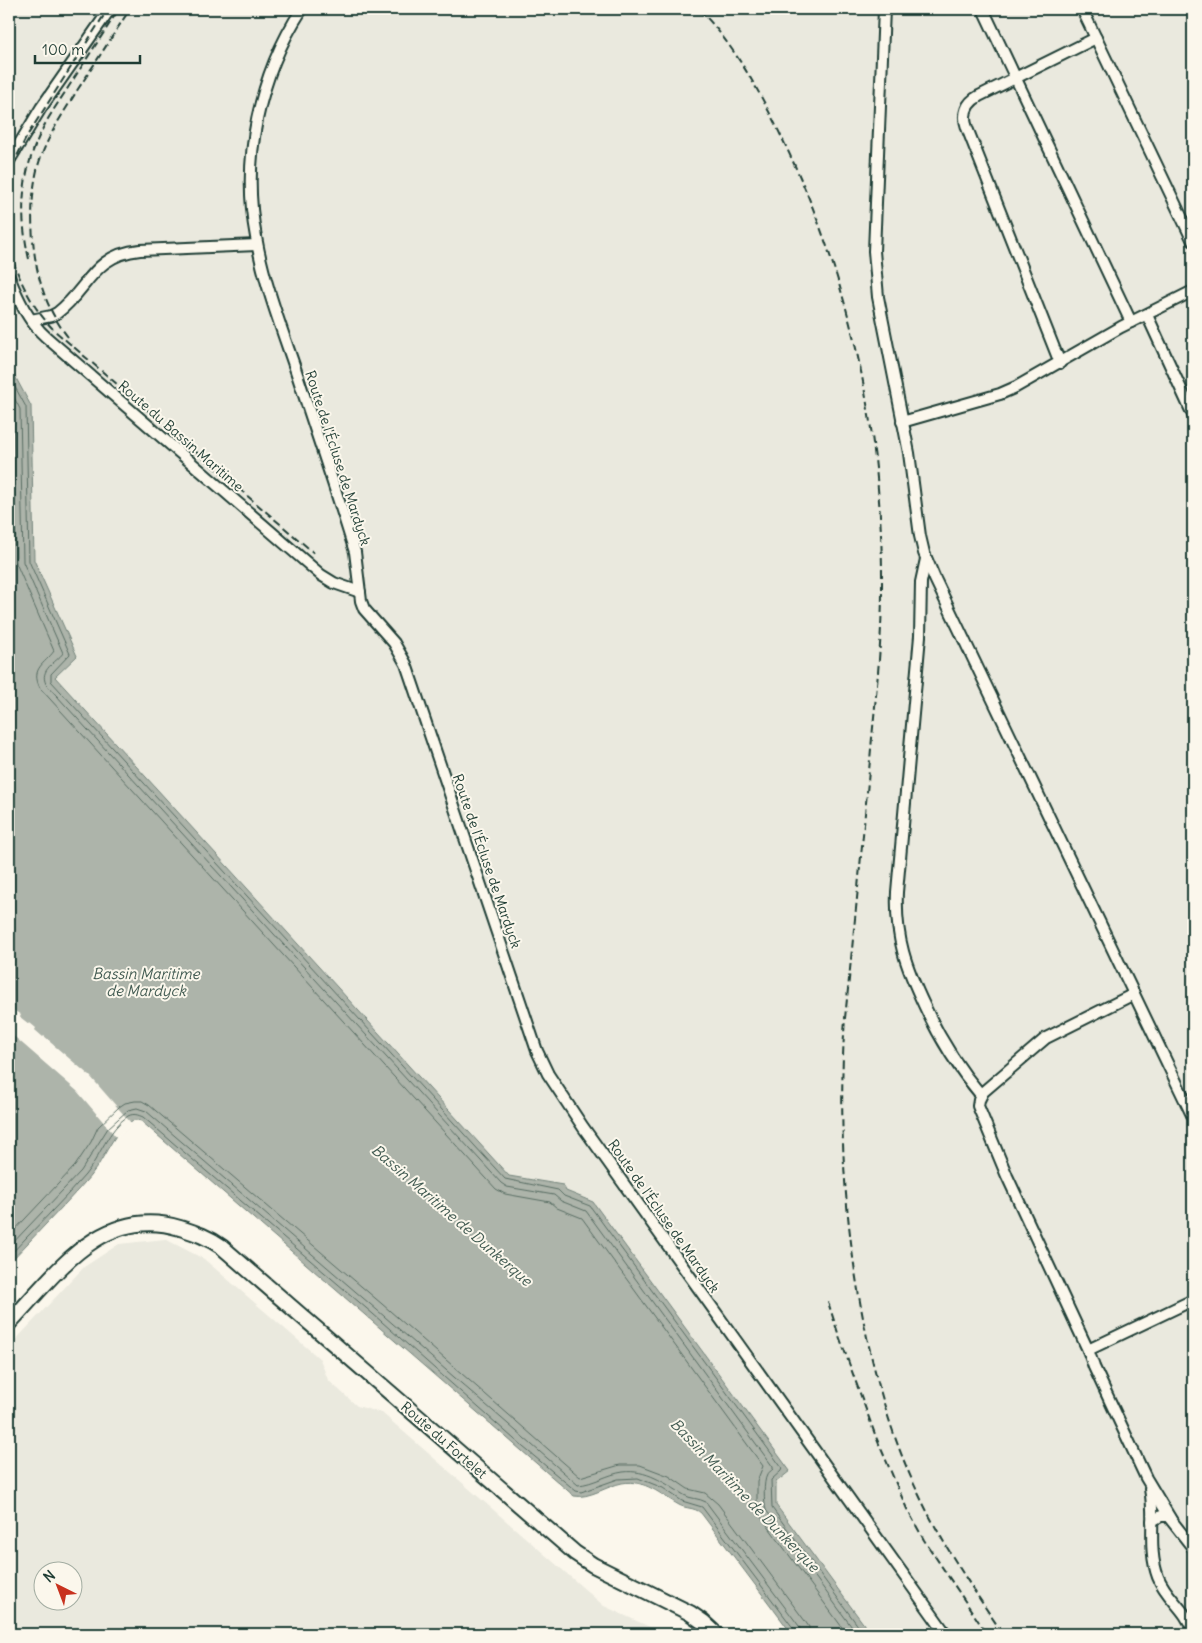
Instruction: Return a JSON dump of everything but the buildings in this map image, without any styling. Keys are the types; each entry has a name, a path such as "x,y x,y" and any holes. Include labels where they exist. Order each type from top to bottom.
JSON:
{"main road":[{"name":"Route du Fortelet","path":"9,1324 75,1254 99,1236 120,1227 142,1223 165,1224 204,1236 222,1247 575,1553 610,1574 684,1609 716,1634"},
{"name":"Route du Fortelet","path":"183,1229 201,1239 214,1250 571,1558 594,1574 686,1619 709,1634"}],"street":[{"path":"9,161 41,108 110,9"},
{"name":"Route de l'Écluse de Mardyck","path":"302,9 286,36 273,66 263,96 256,128 251,183 257,245 267,284 350,536 356,557 364,609 394,643 406,664 539,1056 548,1074 589,1134 946,1634"},
{"path":"884,9 874,266 878,297 910,460 920,536 926,559 1193,1117"},
{"path":"983,9 1131,322"},
{"path":"1082,9 1193,241"},
{"path":"1060,363 965,122 965,111 972,101 1015,77 1096,38"},
{"path":"31,320 60,312 100,266 110,259 125,253 140,250 257,245"},
{"name":"Route du Bassin Maritime","path":"9,277 19,300 31,320 46,337 321,575 334,583 360,592"},
{"path":"902,422 1000,394 1021,385 1131,322 1193,291"},
{"path":"1147,314 1193,415"},
{"path":"926,559 921,582 920,636 897,892 898,928 908,970 938,1034 965,1075 981,1095"},
{"path":"1134,994 1046,1038 981,1095 978,1103 1007,1176 1146,1478 1170,1518 1193,1548"},
{"path":"1088,1350 1193,1300"},
{"path":"1146,1478 1151,1497 1152,1551 1156,1571 1166,1592 1182,1610 1190,1622 1193,1631"},
{"path":"1152,1521 1163,1515 1170,1518"},
{"path":"1182,1610 1193,1618"}],"shaded area":[{"path":"9,9 1193,9 1193,1634 871,1634 776,1504 776,1482 790,1471 593,1202 566,1191 562,1185 509,1176 55,677 77,656 34,560 31,406 9,365"},
{"path":"165,1239 204,1259 320,1359 328,1380 357,1406 382,1413 604,1606 665,1634 9,1634 9,1347 84,1267 119,1244"}],"water":[{"name":"Bassin Maritime de Mardyck","path":"9,365 31,406 34,560 77,656 55,677 509,1176 563,1185 566,1191 593,1202 790,1471 776,1482 776,1505 871,1634 792,1634 701,1513 679,1505 652,1489 630,1482 586,1496 574,1496 141,1121 134,1120 121,1129 89,1177 9,1263"}],"pier":[{"path":"9,1007 21,1015 20,1017 36,1028 35,1030 90,1076 132,1124 117,1138 77,1091 9,1032"}],"railway":[{"path":"9,178 15,160 27,136 108,9"},
{"path":"29,259 23,211 26,179 34,147 51,113 119,9"},
{"path":"68,337 55,317 45,296 36,262 32,218 36,176 41,156 55,126 130,9"},
{"path":"699,9 741,63 765,103 795,166 816,216 834,267 849,319 861,372 877,479 882,587 878,674 845,1018 842,1095 847,1209 864,1323 886,1411 901,1454 919,1495 938,1531 958,1566 1003,1634"},
{"path":"9,249 27,293 55,331 314,553"},
{"path":"828,1302 876,1437 907,1509 924,1540 987,1634"}],"water label":[{"name":"Bassin Maritime de Dunkerque","path":"452,1215"},
{"name":"Bassin Maritime de Dunkerque","path":"745,1495"}]}
